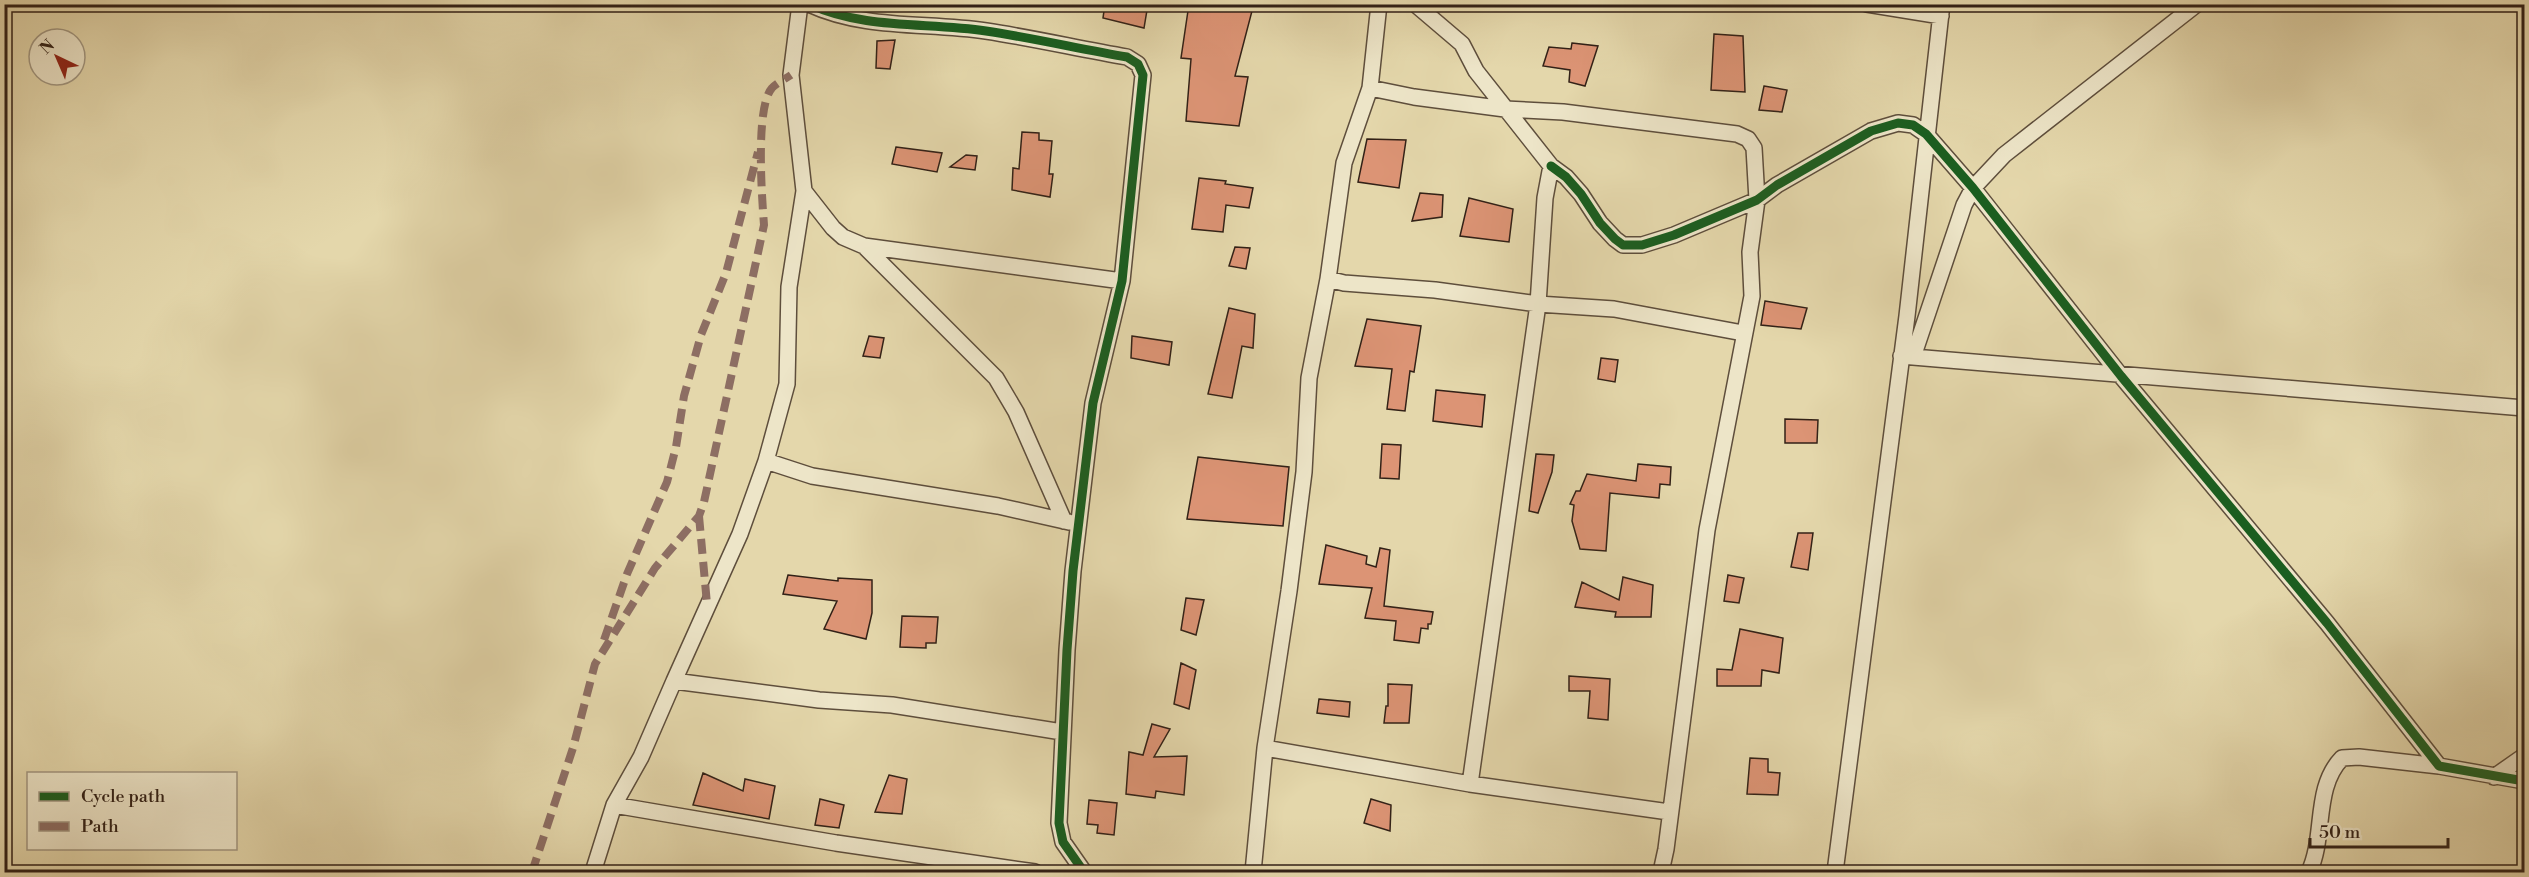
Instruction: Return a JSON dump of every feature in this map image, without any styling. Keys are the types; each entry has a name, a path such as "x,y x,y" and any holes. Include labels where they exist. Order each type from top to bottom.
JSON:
{"street":[{"path":"593,873 614,805 641,757 740,534 766,462 787,384 790,277 804,190 791,75 800,4"},
{"path":"809,4 830,14 858,21 985,31 1127,57 1138,64 1143,75 1122,281 1093,403 1073,571 1062,732 1059,823 1063,843 1084,873"},
{"path":"1253,873 1266,748 1288,603 1304,472 1309,378 1328,279 1344,163 1370,88 1379,4"},
{"path":"1414,4 1462,44 1476,71 1505,109 1551,166 1566,177 1581,194 1600,223 1623,245 1642,245 1674,235 1757,200 1777,185 1871,131 1898,123 1912,125 1926,134 1973,188 2121,376 2275,560 2439,766"},
{"path":"1834,873 1907,357 1926,134 1941,10 1867,4"},
{"path":"1907,357 1964,206 1973,188 2004,155 2197,4"},
{"path":"1370,88 1414,97 1505,109 1563,112 1737,134 1748,139 1754,148 1757,200 1750,252 1752,296 1743,333 1707,530 1661,873"},
{"path":"1470,784 1538,304 1545,198 1551,166"},
{"path":"804,190 833,228 843,237 864,246 1122,281"},
{"path":"864,246 996,378 1016,412 1064,521"},
{"path":"1328,279 1344,284 1435,290 1538,304 1614,309 1743,333"},
{"path":"1907,357 2524,408"},
{"path":"766,462 822,477 998,506 1080,525"},
{"path":"674,681 819,700 892,705 1062,732"},
{"path":"1266,748 1470,784 1669,812"},
{"path":"2494,777 2524,756"},
{"path":"2309,873 2315,860 2325,789 2332,768 2342,758 2439,766 2524,781"},
{"path":"614,805 836,843 1035,873"}],"building":[{"path":"1105,4 1148,4 1144,28 1103,18"},
{"path":"1189,4 1252,11 1235,76 1248,77 1239,126 1186,121 1191,59 1181,58"},
{"path":"1714,34 1743,36 1745,92 1711,90"},
{"path":"895,40 890,69 876,68 877,41"},
{"path":"1572,43 1598,46 1585,86 1569,82 1570,70 1543,66 1549,47 1571,49"},
{"path":"1764,86 1787,90 1782,112 1759,110"},
{"path":"1022,132 1039,133 1039,140 1052,141 1049,174 1053,174 1050,197 1012,190 1013,168 1019,169"},
{"path":"1367,139 1406,140 1399,188 1358,182"},
{"path":"896,147 942,153 937,172 892,164"},
{"path":"966,155 977,156 975,170 950,167"},
{"path":"1199,178 1226,181 1225,184 1253,188 1249,208 1226,205 1223,232 1192,229"},
{"path":"1420,193 1443,195 1442,217 1412,221"},
{"path":"1469,198 1513,209 1509,242 1460,236"},
{"path":"1235,247 1250,248 1246,269 1229,266"},
{"path":"1765,301 1807,308 1801,329 1761,325"},
{"path":"1229,308 1255,314 1253,348 1242,346 1232,398 1208,394"},
{"path":"1367,319 1421,326 1414,372 1410,371 1405,411 1387,409 1392,369 1355,366"},
{"path":"869,336 884,338 880,358 863,356"},
{"path":"1132,336 1172,342 1169,365 1131,358"},
{"path":"1601,358 1618,360 1615,382 1598,379"},
{"path":"1436,390 1485,395 1482,427 1433,421"},
{"path":"1785,419 1818,420 1817,443 1785,443"},
{"path":"1382,444 1401,445 1399,479 1380,478"},
{"path":"1536,454 1554,455 1552,472 1538,513 1529,511"},
{"path":"1198,457 1289,467 1283,526 1187,519"},
{"path":"1638,464 1671,467 1670,485 1660,484 1659,498 1610,493 1606,551 1580,549 1572,521 1574,505 1570,504 1576,491 1580,491 1587,474 1636,481"},
{"path":"1798,533 1813,533 1808,570 1791,567"},
{"path":"1326,545 1367,556 1366,564 1376,567 1380,548 1390,550 1384,606 1433,612 1428,629 1421,628 1419,643 1394,640 1396,621 1365,618 1372,588 1319,584"},
{"path":"788,575 838,581 838,578 872,580 872,613 866,639 824,629 837,601 783,594"},
{"path":"1728,575 1744,578 1739,603 1724,601"},
{"path":"1623,577 1653,585 1651,617 1615,617 1616,612 1575,607 1582,582 1619,600"},
{"path":"1186,598 1204,600 1196,635 1181,630"},
{"path":"902,616 938,617 936,643 926,643 926,648 900,647"},
{"path":"1740,629 1783,638 1779,673 1762,670 1761,686 1717,686 1717,669 1732,670"},
{"path":"1181,663 1196,670 1189,709 1174,704"},
{"path":"1569,676 1610,679 1608,720 1588,718 1590,691 1569,691"},
{"path":"1388,684 1412,685 1409,723 1384,723 1386,706 1388,706"},
{"path":"1319,699 1350,702 1349,717 1317,713"},
{"path":"1152,724 1170,729 1154,757 1187,756 1184,795 1156,791 1155,798 1126,794 1129,752 1143,755"},
{"path":"1750,758 1768,759 1768,772 1780,773 1778,795 1747,794"},
{"path":"703,773 743,791 745,779 775,786 769,819 693,805"},
{"path":"889,775 907,779 902,814 875,812"},
{"path":"820,799 844,805 839,828 815,825"},
{"path":"1371,799 1391,805 1390,831 1364,823"},
{"path":"1089,800 1117,803 1114,835 1097,833 1098,825 1087,824"}],"marked path":[{"path":"532,872 573,748 595,664 655,568 699,516 704,502 764,225 761,154 763,114 772,88 791,75"},
{"path":"604,640 627,574 667,482 676,447 684,396 701,335 726,273 758,152"},
{"path":"699,516 707,604"}],"cycle path":[{"path":"809,4 830,12 874,22 986,31 1127,57 1138,64 1143,75 1122,281 1093,403 1073,571 1067,650 1059,823 1063,842 1084,872"},
{"path":"1551,166 1566,177 1581,194 1600,223 1615,239 1623,245 1642,245 1674,235 1757,200 1777,185 1871,131 1898,123 1913,125 1926,134 1973,188 2121,376 2327,623 2439,766 2524,781"}]}
